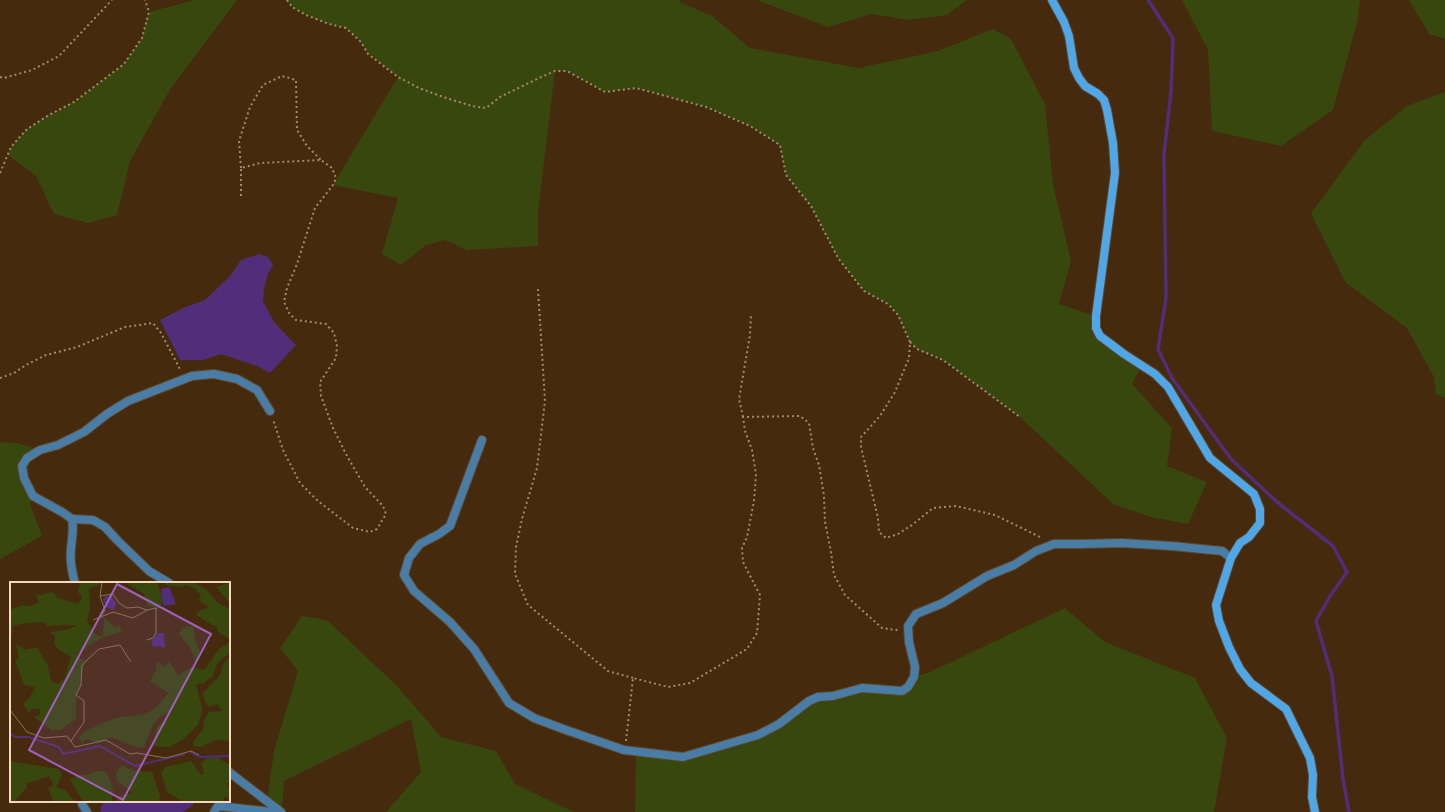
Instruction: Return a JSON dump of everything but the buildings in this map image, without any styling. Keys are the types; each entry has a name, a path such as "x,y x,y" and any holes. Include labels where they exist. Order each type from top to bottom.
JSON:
{"street":[{"path":"1052,0 1064,22 1069,36 1074,68 1079,78 1085,86 1098,94 1104,100 1113,143 1115,173 1096,316 1096,328 1100,336 1124,354 1156,374 1168,387 1210,458 1254,494 1260,509 1260,524 1249,537 1240,543 1231,558 1216,605 1219,621 1229,648 1240,669 1251,682 1286,709 1310,758 1313,776 1312,798 1315,812"},
{"path":"167,582 149,571 105,526 93,520 72,519 33,496 24,478 22,466 27,458 40,450 58,445 84,432 107,414 128,401 192,376 214,374 237,379 257,390 270,411"},
{"path":"482,440 450,526 439,534 420,544 409,558 404,575 414,591 450,622 474,649 509,703 534,718 624,750 683,757 758,735 779,724 809,701 818,697 833,696 862,688 902,691 908,687 914,677 915,667 909,642 908,626 916,614 943,604 987,576 1014,565 1036,551 1054,544 1122,543 1172,546 1222,551 1231,558"},
{"path":"72,519 74,527 70,549 75,582"},
{"path":"230,773 280,812"},
{"path":"83,802 82,804 86,812"},
{"path":"217,806 272,812"}],"path":[{"path":"0,77 4,78 32,70 59,56 112,0"},
{"path":"0,173 11,147 27,129 74,102 124,64 142,38 148,12 145,0"},
{"path":"286,0 292,7 306,15 329,24 346,28 361,42 368,54 398,77 419,88 472,106 486,108 500,98 539,78 555,71 567,71 605,92 636,88 706,107 750,126 780,146 786,174 811,206 838,258 864,291 888,304 898,315 910,342 917,349 943,360 1020,417"},
{"path":"241,196 239,141 250,107 263,85 282,76 296,80 298,106 297,130 307,146 321,160 332,168 336,178 333,185 315,208 297,264 286,288 284,302 289,313 296,320 326,324 334,333 337,346 336,358 320,382 321,396 333,428 347,456 366,487 385,510 386,514 377,529 370,532 353,528 318,501 300,483 283,450 270,411"},
{"path":"241,168 260,163 321,160"},
{"path":"538,289 545,400 537,468 522,519 516,547 515,574 528,605 608,671 668,687 690,684 748,649 757,634 760,595 743,562 742,548 754,501 756,474 752,450 745,431 739,399 750,335 751,315"},
{"path":"0,378 14,373 46,355 77,347 125,327 153,323 161,332 185,379"},
{"path":"910,342 909,358 895,392 880,416 861,437 861,447 878,518 879,532 886,538 898,534 933,508 956,506 995,515 1054,544"},
{"path":"743,417 800,416 809,423 824,496 824,522 831,552 834,575 845,595 882,628 896,630 908,626"},
{"path":"624,750 633,678"}],"green space":[{"path":"194,0 237,0 171,88 130,161 117,215 88,223 54,214 36,176 8,155 11,147 27,129 74,102 124,64 142,38 149,12"},
{"path":"287,0 679,0 680,2 712,16 750,48 859,68 938,51 993,29 1011,39 1045,104 1053,184 1071,261 1059,304 1096,316 1096,328 1142,365 1132,384 1172,428 1167,466 1207,482 1188,524 1151,517 1113,504 1020,417 943,360 917,349 910,342 898,315 888,304 864,291 838,258 811,206 786,175 780,145 750,126 706,107 636,88 605,92 567,71 555,71 538,212 538,246 467,250 445,240 426,245 401,265 382,254 398,198 333,185 398,77 368,54 361,42 346,28 329,24 306,15 292,7"},
{"path":"757,0 967,0 947,15 908,20 872,14 828,27"},
{"path":"1182,0 1360,0 1358,19 1333,110 1281,146 1212,131 1208,50"},
{"path":"1409,0 1445,0 1445,39 1429,34"},
{"path":"1445,92 1445,398 1436,394 1434,377 1407,328 1346,283 1311,213 1365,140 1407,106"},
{"path":"0,442 17,443 40,450 22,466 33,496 30,504 42,536 0,559"},
{"path":"1065,608 1105,642 1195,678 1227,738 1214,812 635,812 636,751 683,757 758,735 809,701 862,688 902,691 914,677 930,672"},
{"path":"302,616 327,620 397,686 441,737 496,751 515,784 574,812 386,812 421,772 411,719 284,781 282,812 267,801 274,751 298,671 280,648"}],"shaded area":[{"path":"259,254 268,257 273,265 268,274 264,288 263,301 274,322 296,345 270,373 257,366 221,354 203,360 180,360 160,320 183,308 205,300 230,276 241,260"},
{"path":"104,802 194,802 193,805 183,812 101,812 100,807"}],"waterway":[{"path":"1148,0 1173,38 1171,92 1164,154 1166,298 1158,349 1172,378 1231,459 1277,502 1333,546 1347,572 1330,596 1316,621 1332,676 1343,779 1349,812"}]}
